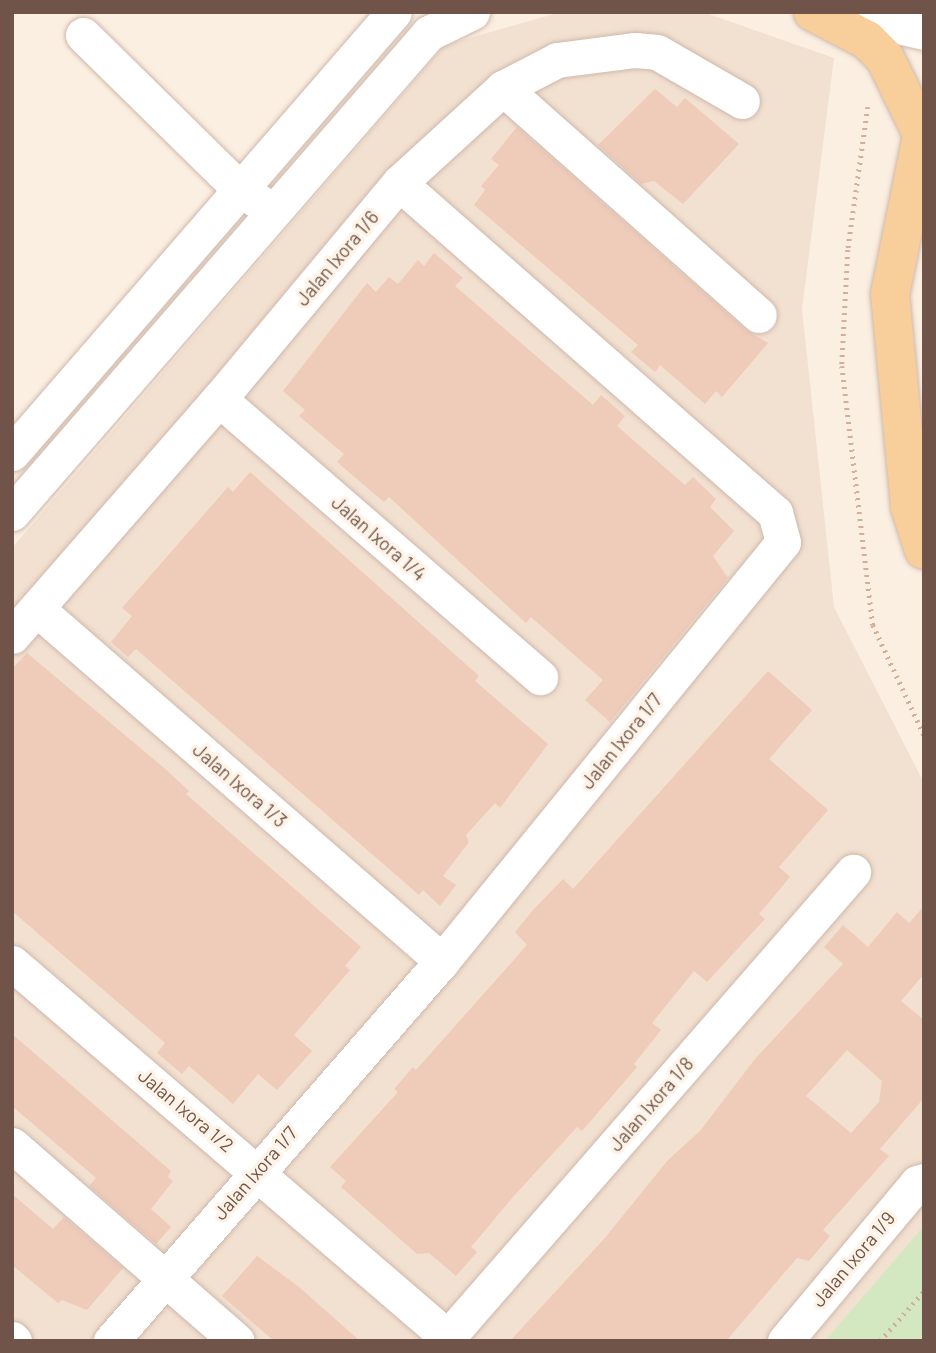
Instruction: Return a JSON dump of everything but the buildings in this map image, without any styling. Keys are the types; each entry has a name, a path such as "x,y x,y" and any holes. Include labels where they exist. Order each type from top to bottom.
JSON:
{"main road":[{"path":"813,12 867,40 885,58 923,130 890,294 910,507 924,550"}],"street":[{"path":"12,453 394,12"},
{"path":"12,513 429,33 472,12"},
{"path":"838,12 924,32"},
{"path":"83,35 241,190 274,212"},
{"name":"Jalan Ixora 1/6","path":"12,636 219,400 399,183 503,88 557,60 635,50 657,52 742,101"},
{"path":"503,88 759,315"},
{"name":"Jalan Ixora 1/7","path":"111,1341 257,1170 442,961 783,542 783,528 775,513 399,183"},
{"name":"Jalan Ixora 1/4","path":"219,400 540,677"},
{"name":"Jalan Ixora 1/3","path":"37,609 442,961"},
{"name":"Jalan Ixora 1/8","path":"450,1339 853,872"},
{"name":"Jalan Ixora 1/2","path":"12,963 257,1170 450,1339"},
{"path":"12,1145 237,1341"},
{"name":"Jalan Ixora 1/9","path":"785,1341 917,1183 924,1181"}],"path":[{"path":"880,1341 924,1291"}],"shaded area":[{"path":"561,12 703,12 834,58 802,309 834,607 924,783 924,1341 12,1341 12,548 445,45"}],"green space":[{"path":"924,1226 924,1341 825,1341"}]}
